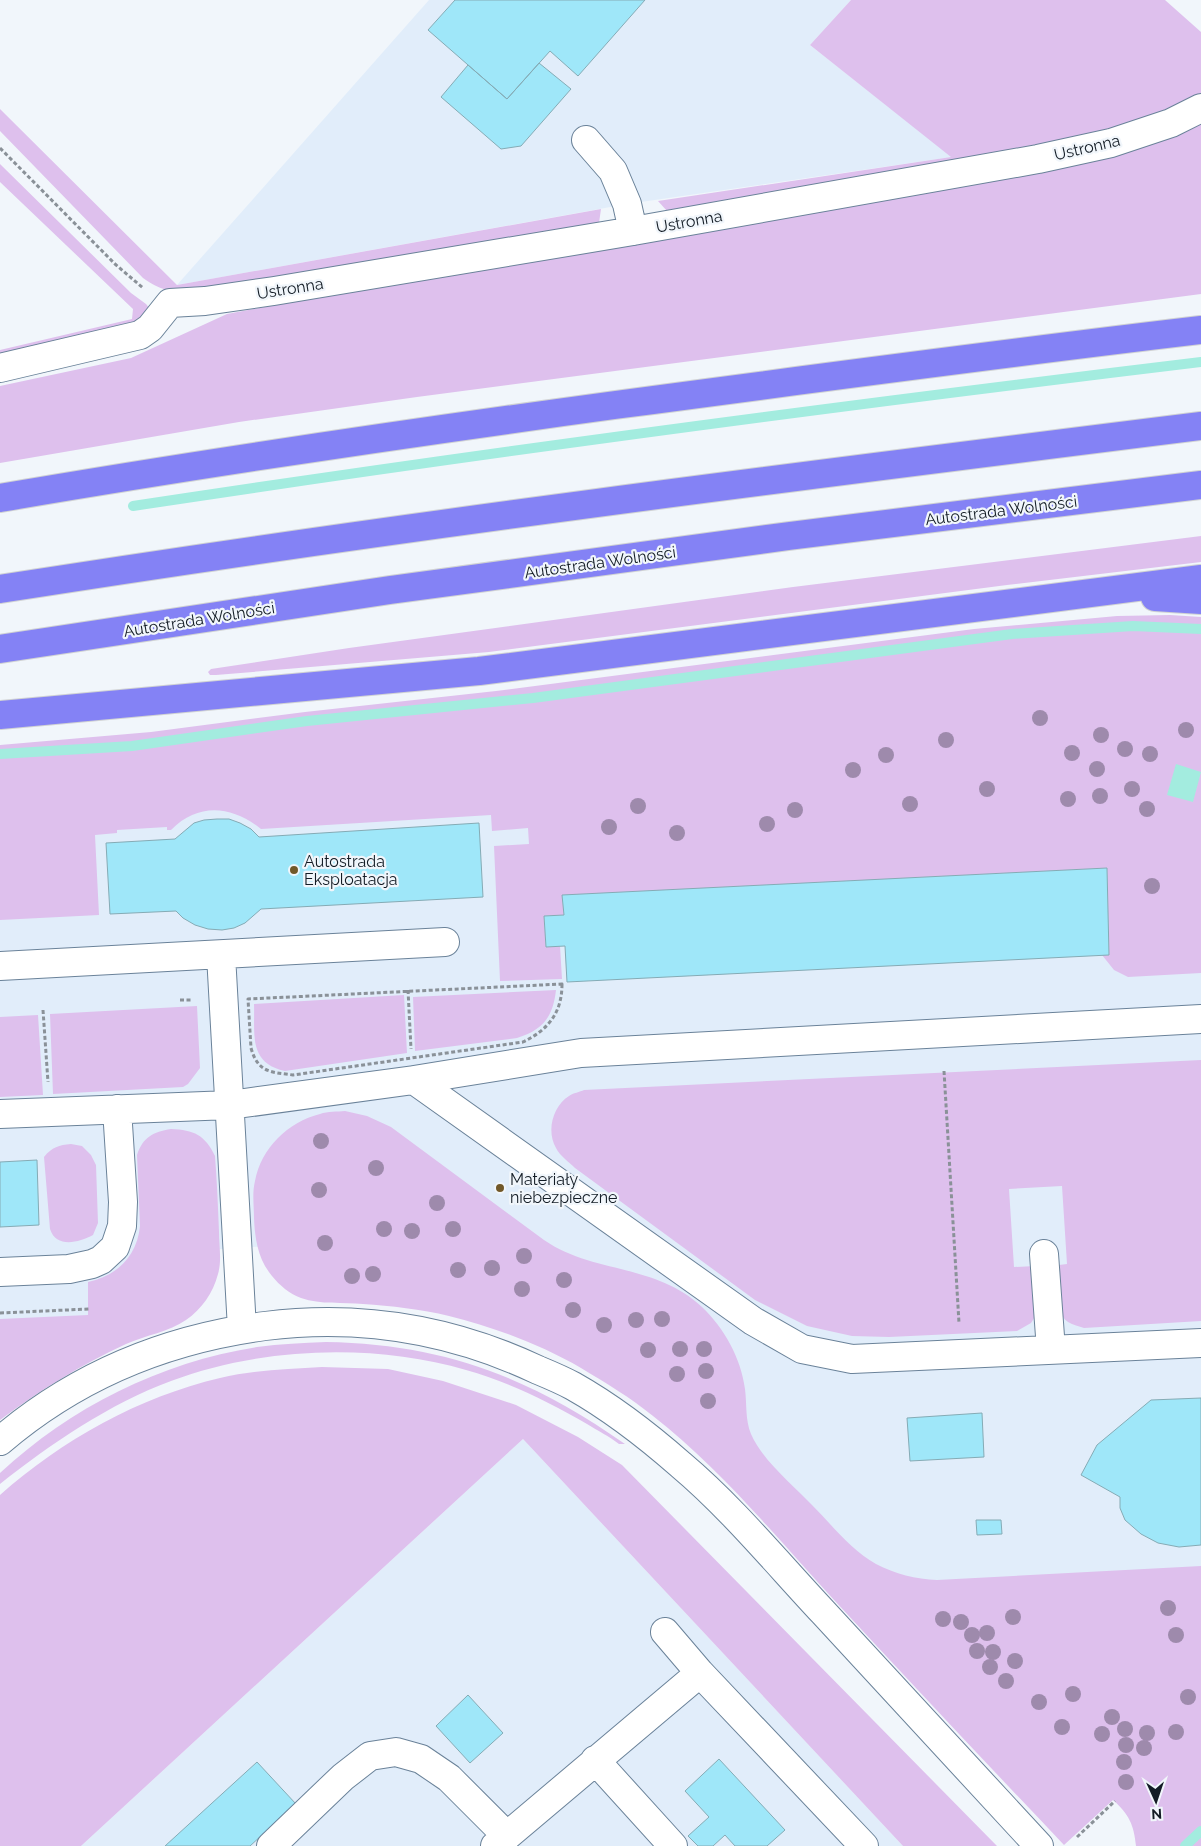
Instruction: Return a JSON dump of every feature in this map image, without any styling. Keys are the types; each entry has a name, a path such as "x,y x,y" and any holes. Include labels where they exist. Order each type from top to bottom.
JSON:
{"highway":[{"path":"0,498 228,460 508,420 841,374 1201,330"},
{"path":"0,589 428,526 1201,426"},
{"name":"Autostrada Wolności","path":"0,649 390,590 779,537 1201,486"},
{"path":"0,715 479,671 1201,579"},
{"path":"1061,596 1201,600"}],"street":[{"name":"Ustronna","path":"170,303 205,302 634,231 1080,150 1111,143 1161,126 1201,108"},
{"path":"586,140 614,172 627,204 634,231"},
{"path":"0,368 140,335 150,328 170,303"},
{"path":"0,966 445,942"},
{"path":"220,955 242,1329"},
{"path":"0,1114 230,1105 413,1068 581,1053 1201,1019"},
{"path":"413,1068 744,1315 802,1350 852,1359 1201,1343"},
{"path":"0,1272 69,1269 92,1264 101,1260 115,1246 122,1226 123,1202 117,1109"},
{"path":"1044,1254 1051,1350"},
{"path":"0,1441 25,1420 64,1393 101,1374 187,1341 242,1329 334,1322 407,1327 482,1346 573,1386 630,1424 683,1466 723,1505 1040,1846"},
{"path":"664,1632 700,1673 864,1846"},
{"path":"271,1846 342,1777 370,1756 396,1752 421,1759 449,1778 500,1841 700,1673"},
{"path":"595,1760 673,1846"}],"path":[{"path":"0,148 136,284 154,296 170,303"},
{"path":"562,984 562,994 557,1011 540,1033 523,1042 413,1068 293,1075 269,1072 262,1068 253,1055 248,999 562,984"},
{"path":"408,990 413,1068"},
{"path":"43,1010 48,1091"},
{"path":"944,1072 959,1324"},
{"path":"0,1313 89,1309"},
{"path":"1077,1837 1115,1801"}],"shaded area":[{"path":"429,0 851,0 810,45 952,157 627,204 177,285"},
{"path":"851,0 1165,0 1201,32 1201,95 1169,109 1101,132 1032,148 667,211 658,201 951,157 810,45"},
{"path":"0,109 177,285 601,209 599,223 191,292 171,291 155,286 143,278 0,131"},
{"path":"1201,124 1201,294 239,422 0,463 0,386 131,358 227,314 397,282 1057,168 1094,160 1166,139"},
{"path":"0,164 131,293 146,304 150,309 135,324 0,356 0,350 132,319 133,309 0,182"},
{"path":"1201,536 1201,562 1007,585 489,652 216,675 210,675 208,672 211,669 349,648 793,587"},
{"path":"1170,615 1201,617 1201,973 1128,977 1114,970 1102,955 1109,955 1107,868 562,896 564,915 544,916 546,947 560,946 562,979 500,981 494,846 529,844 528,828 492,831 491,815 261,829 250,821 227,812 216,810 204,811 182,821 171,830 167,830 167,827 117,830 117,833 95,835 99,915 0,920 0,745 151,732 305,712 496,691 974,629 1117,616"},
{"path":"1201,725 1201,1744 1138,1802 609,1351 268,1246 207,1250 0,1393 0,817"},
{"path":"1176,764 1201,772 1193,802 1167,795"},
{"path":"556,990 552,1008 545,1021 534,1031 526,1035 517,1038 415,1051 413,997"},
{"path":"404,995 407,1053 285,1071 273,1067 259,1054 254,1036 254,1004"},
{"path":"197,1006 200,1068 188,1084 183,1087 53,1094 50,1014"},
{"path":"38,1015 43,1095 0,1097 0,1017"},
{"path":"1201,1060 1201,1321 1084,1328 1070,1323 1063,1318 1056,1295 1056,1279 1059,1265 1067,1264 1062,1186 1009,1189 1014,1267 1036,1266 1038,1312 1031,1323 1017,1331 889,1337 852,1336 807,1326 755,1300 575,1168 558,1151 552,1134 555,1112 563,1100 584,1090"},
{"path":"345,1111 367,1116 391,1127 544,1240 563,1251 583,1259 644,1275 664,1283 684,1293 702,1307 724,1334 740,1366 746,1395 749,1428 756,1444 779,1472 842,1537 858,1552 876,1564 906,1575 937,1580 1201,1566 1201,1846 1136,1846 1130,1820 1113,1800 1064,1845 725,1481 702,1458 653,1416 600,1379 534,1344 466,1320 406,1308 309,1300 293,1294 281,1286 263,1263 256,1242 253,1195 258,1169 270,1147 297,1123 326,1112"},
{"path":"171,1129 192,1132 203,1138 215,1156 220,1258 218,1274 210,1294 202,1306 186,1320 126,1344 77,1369 30,1398 0,1420 0,1319 88,1315 88,1282 116,1270 124,1263 135,1247 140,1226 137,1155 139,1149 150,1136"},
{"path":"71,1144 82,1146 91,1155 96,1165 98,1223 93,1235 74,1242 68,1242 57,1239 50,1229 44,1157 56,1147"},
{"path":"326,1342 369,1344 409,1349 447,1357 484,1369 555,1400 590,1420 625,1444 619,1444 573,1416 528,1393 498,1380 466,1370 431,1361 394,1356 356,1353 280,1355 242,1361 206,1370 148,1390 103,1413 61,1439 0,1484 0,1473 27,1449 87,1408 152,1376 221,1354 283,1344"},
{"path":"322,1367 388,1369 443,1381 516,1405 578,1437 622,1465 997,1846 903,1846 523,1439 81,1846 0,1846 0,1495 49,1456 75,1439 131,1409 160,1397 190,1386 232,1375 271,1370"},
{"path":"523,1439 903,1846 81,1846"}],"building":[{"path":"455,0 645,0 578,76 550,51 507,99 428,30"},
{"path":"539,63 571,89 521,146 501,149 441,97 468,65 507,99"},
{"name":"Autostrada Eksploatacja","path":"229,819 240,823 251,829 259,837 479,823 483,897 261,909 245,923 234,928 222,930 208,929 195,925 176,911 110,914 106,843 175,839 194,823"},
{"path":"1107,868 1109,955 567,982 565,946 546,947 544,916 564,915 562,895"},
{"path":"37,1160 39,1225 0,1227 0,1162"},
{"path":"1201,1398 1201,1545 1179,1547 1158,1543 1141,1534 1125,1520 1120,1508 1120,1497 1081,1475 1097,1445 1151,1400"},
{"path":"982,1413 984,1457 910,1461 907,1418"},
{"path":"976,1520 1001,1520 1002,1534 977,1535"},
{"path":"468,1695 503,1733 470,1763 436,1726"},
{"path":"719,1759 785,1830 767,1846 735,1846 725,1835 713,1846 698,1846 688,1836 709,1817 685,1791"},
{"path":"257,1762 296,1804 250,1846 165,1846"}],"waterway":[{"path":"133,506 666,430 1201,362"},
{"path":"0,754 132,746 307,721 533,698 1012,634 1133,626 1201,629"},
{"path":"1185,1846 1201,1831"}],"place":[{"name":"Autostrada Eksploatacja","path":"294,870"},
{"name":"Materiały niebezpieczne","path":"500,1188"}]}
